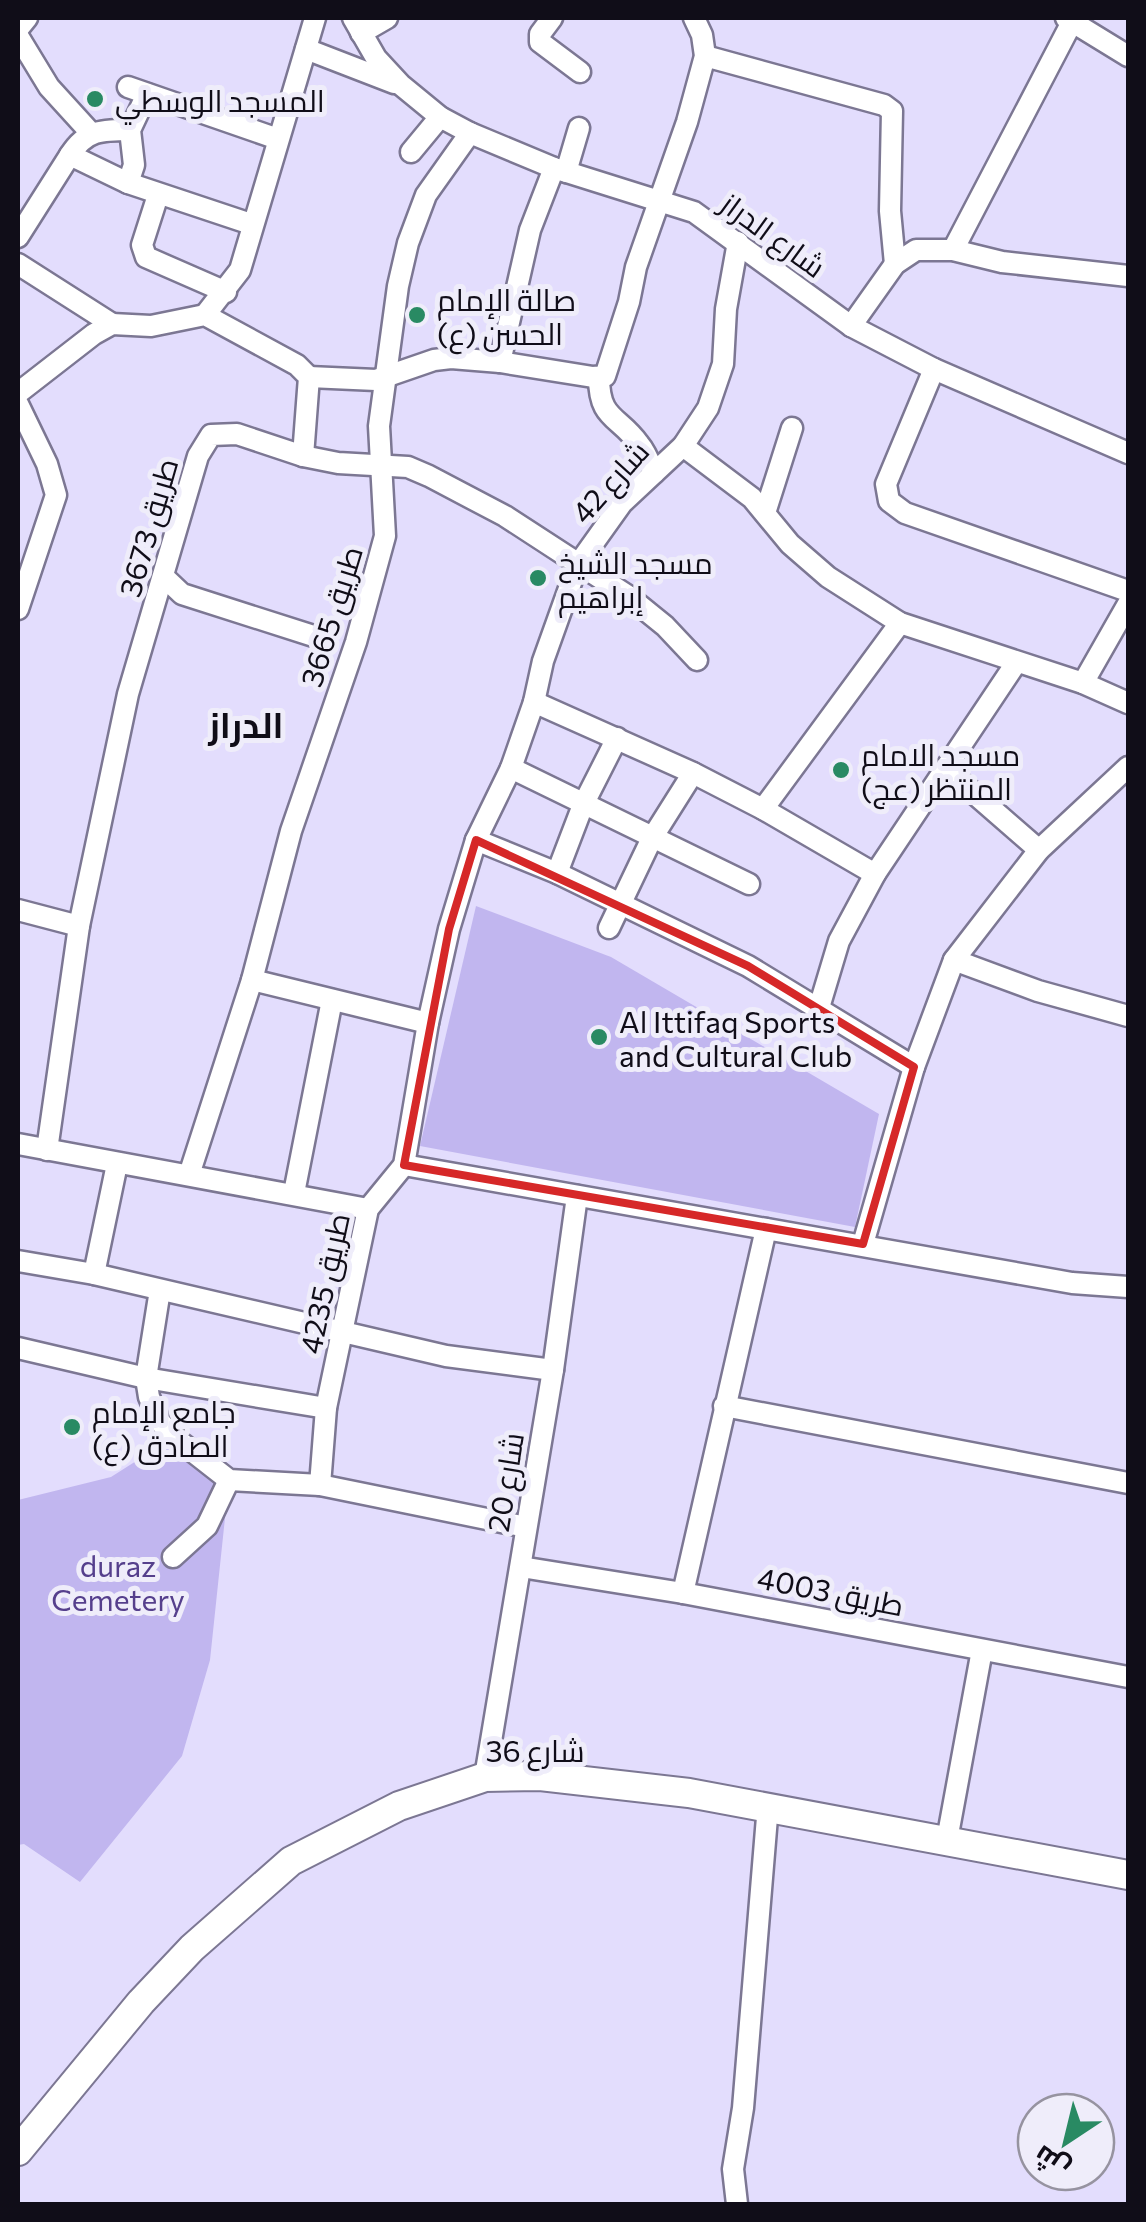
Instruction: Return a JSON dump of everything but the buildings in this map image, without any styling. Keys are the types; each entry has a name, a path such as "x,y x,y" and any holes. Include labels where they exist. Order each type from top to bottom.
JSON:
{"street":[{"path":"18,264 112,324 151,326 205,315 240,270 314,18"},
{"path":"358,25 387,18"},
{"path":"552,18 540,34 540,42 580,72"},
{"path":"654,473 638,442 605,412 599,394 602,376 620,333 636,267 687,122 704,56 702,35 694,18"},
{"path":"953,250 1069,20 1128,56"},
{"name":"شارع الدراز","path":"358,25 376,58 401,86 470,133 560,170 694,212 851,326 934,369 1127,449"},
{"path":"20,26 49,87 90,132"},
{"path":"306,49 401,86"},
{"path":"704,56 884,105 892,111 890,192 896,264"},
{"path":"128,183 134,165 130,130 138,91 278,139"},
{"path":"411,152 440,116"},
{"path":"500,362 530,230 579,128"},
{"path":"18,236 80,139 90,132 130,130"},
{"name":"طريق 3665","path":"189,1175 386,536 379,426 398,286 412,227 435,180 470,133"},
{"path":"70,155 128,183 251,224"},
{"path":"158,194 142,244 146,257 226,292"},
{"name":"شارع 42","path":"449,929 476,840 511,768 577,566 622,503 683,446 708,408 723,364 726,309 738,242"},
{"path":"851,326 896,264 916,250 953,250 1002,262 1128,276"},
{"path":"205,315 296,365 309,377 361,382 385,378 434,360 471,358 602,376"},
{"path":"18,393 112,324"},
{"path":"934,369 886,484 889,501 905,513 1128,591"},
{"path":"303,456 309,377"},
{"path":"18,404 47,464 56,494 18,609"},
{"path":"765,513 792,428"},
{"name":"طريق 3673","path":"47,1150 80,926 128,694 198,456 212,435 237,434 303,456 338,463 408,467 429,476 505,516 647,610 697,660"},
{"path":"683,446 732,481 790,544 865,602 900,622 1084,683 1128,703"},
{"path":"164,577 182,594 326,640"},
{"path":"1084,683 1128,604"},
{"path":"763,809 900,622"},
{"path":"818,1011 839,942 875,874 1016,663"},
{"path":"534,702 693,773 875,874"},
{"path":"557,873 583,805 617,738"},
{"path":"863,1244 914,1067 954,960 1039,850 1128,767"},
{"path":"511,768 750,884"},
{"path":"946,770 1039,850"},
{"path":"609,928 652,838 693,773"},
{"path":"476,840 557,873 748,966 914,1067"},
{"path":"18,910 80,926"},
{"name":"طريق 4235","path":"320,1485 326,1408 368,1209 404,1165 428,1023 449,929"},
{"path":"954,960 1038,991 1128,1016"},
{"path":"252,980 428,1023"},
{"path":"294,1193 332,1000"},
{"path":"18,1144 368,1209"},
{"path":"94,1274 117,1164"},
{"path":"404,1165 1072,1282 1128,1287"},
{"name":"شارع 20","path":"485,1777 553,1370 577,1196"},
{"path":"683,1592 766,1228"},
{"path":"18,1261 94,1274 446,1356 553,1370"},
{"path":"160,1290 146,1378 149,1398 160,1422 174,1438 230,1480 320,1485 526,1527"},
{"path":"18,1348 146,1378 326,1408"},
{"path":"724,1406 1128,1484"},
{"path":"173,1557 207,1526 230,1480"},
{"name":"طريق 4003","path":"521,1568 683,1592 1128,1678"},
{"path":"946,1840 982,1650"},
{"name":"شارع 36","path":"18,2151 154,1988 227,1916 291,1861 399,1806 485,1777 540,1776 602,1782 768,1805 1128,1875"},
{"path":"722,2204 733,2169 743,2108 768,1805"},
{"path":"733,2169 737,2204"}],"highlighted area":[{"path":"476,840 748,966 914,1067 863,1244 404,1165 449,929"}],"green space":[{"name":"Al Ittifaq Sports and Cultural Club","path":"476,906 611,957 879,1114 855,1227 420,1146"},
{"name":"duraz Cemetery","path":"174,1437 229,1480 210,1660 182,1756 80,1882 24,1844 18,1845 18,1500 111,1477"}],"place":[{"name":"المسجد الوسطي","path":"95,99"},
{"name":"صالة الإمام الحسن (ع)","path":"417,315"},
{"name":"مسجد الشيخ إبراهيم","path":"538,578"},
{"name":"مسجد الامام المنتظر (عج)","path":"841,770"},
{"name":"Al Ittifaq Sports and Cultural Club","path":"599,1037"},
{"name":"جامع الإمام الصادق (ع)","path":"72,1427"}],"district":[{"name":"الدراز","path":"246,723"}]}
